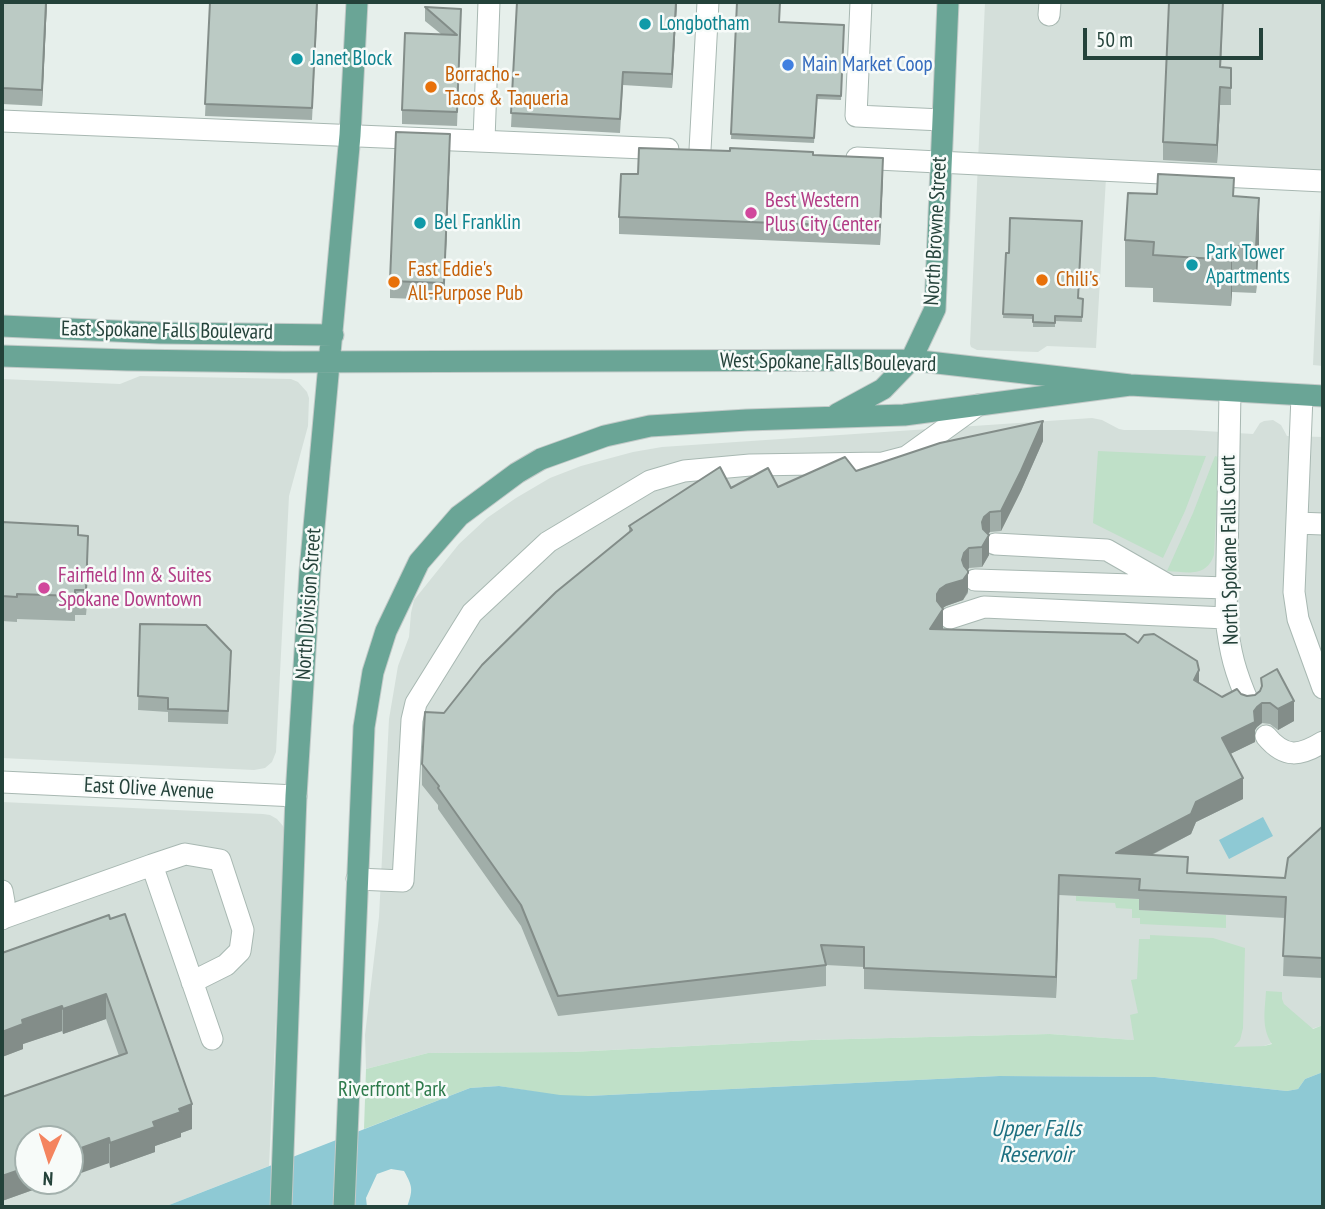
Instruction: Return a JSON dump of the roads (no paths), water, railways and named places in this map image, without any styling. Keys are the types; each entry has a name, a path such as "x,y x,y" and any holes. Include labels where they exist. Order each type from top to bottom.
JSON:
{"main road":[{"name":"North Division Street","path":"281,1207 296,796 310,571 350,135 357,2"},
{"name":"North Browne Street","path":"833,416 883,389 911,360 935,309 948,2"},
{"name":"East Spokane Falls Boulevard","path":"2,327 160,333 333,335"},
{"name":"East Spokane Falls Boulevard","path":"2,356 331,362"},
{"name":"West Spokane Falls Boulevard","path":"331,362 911,360 1130,385 1313,396"},
{"path":"344,1207 363,727 373,672 386,631 419,562 459,516 517,473 541,459 604,436 650,426 747,419 904,415 1130,385"}],"street":[{"path":"484,140 489,2"},
{"path":"2,121 706,151 708,2"},
{"path":"861,2 856,116 942,120"},
{"path":"836,157 1323,181"},
{"name":"North Spokane Falls Court","path":"1230,392 1226,618 1236,674 1249,704"},
{"path":"1313,396 1297,523 1294,592 1298,619 1323,688"},
{"path":"357,880 403,881 412,720 416,703 472,613 548,542 650,481 684,471 750,465 883,463 906,457 978,405"},
{"path":"1297,523 1323,524"},
{"path":"995,544 1107,550 1170,586"},
{"path":"975,580 1227,588"},
{"path":"950,618 984,607 1226,618"},
{"path":"1266,736 1284,751 1296,753 1307,752 1323,742"},
{"name":"East Olive Avenue","path":"2,782 296,796"},
{"path":"2,891 5,902 2,919 185,854 220,860 243,930 240,951 226,965 192,982"},
{"path":"152,865 212,1038"}],"water":[{"path":"1263,817 1273,836 1229,859 1219,840"},
{"name":"Upper Falls Reservoir","path":"1323,1072 1323,1207 407,1207 411,1192 409,1181 404,1171 391,1169 377,1174 366,1198 367,1207 164,1207 470,1088 499,1086 560,1095 588,1096 999,1076 1155,1077 1287,1091 1298,1089 1305,1079"}],"place":[{"name":"Longbotham","path":"645,24"},
{"name":"Janet Block","path":"297,59"},
{"name":"Main Market Coop","path":"788,65"},
{"name":"Borracho - Tacos & Taqueria","path":"431,87"},
{"name":"Best Western Plus City Center","path":"751,213"},
{"name":"Bel Franklin","path":"420,223"},
{"name":"Park Tower Apartments","path":"1192,265"},
{"name":"Chili's","path":"1042,280"},
{"name":"Fast Eddie's All-Purpose Pub","path":"394,282"},
{"name":"Fairfield Inn & Suites Spokane Downtown","path":"44,588"}],"park label":[{"name":"Riverfront Park","path":"392,1090"}]}
